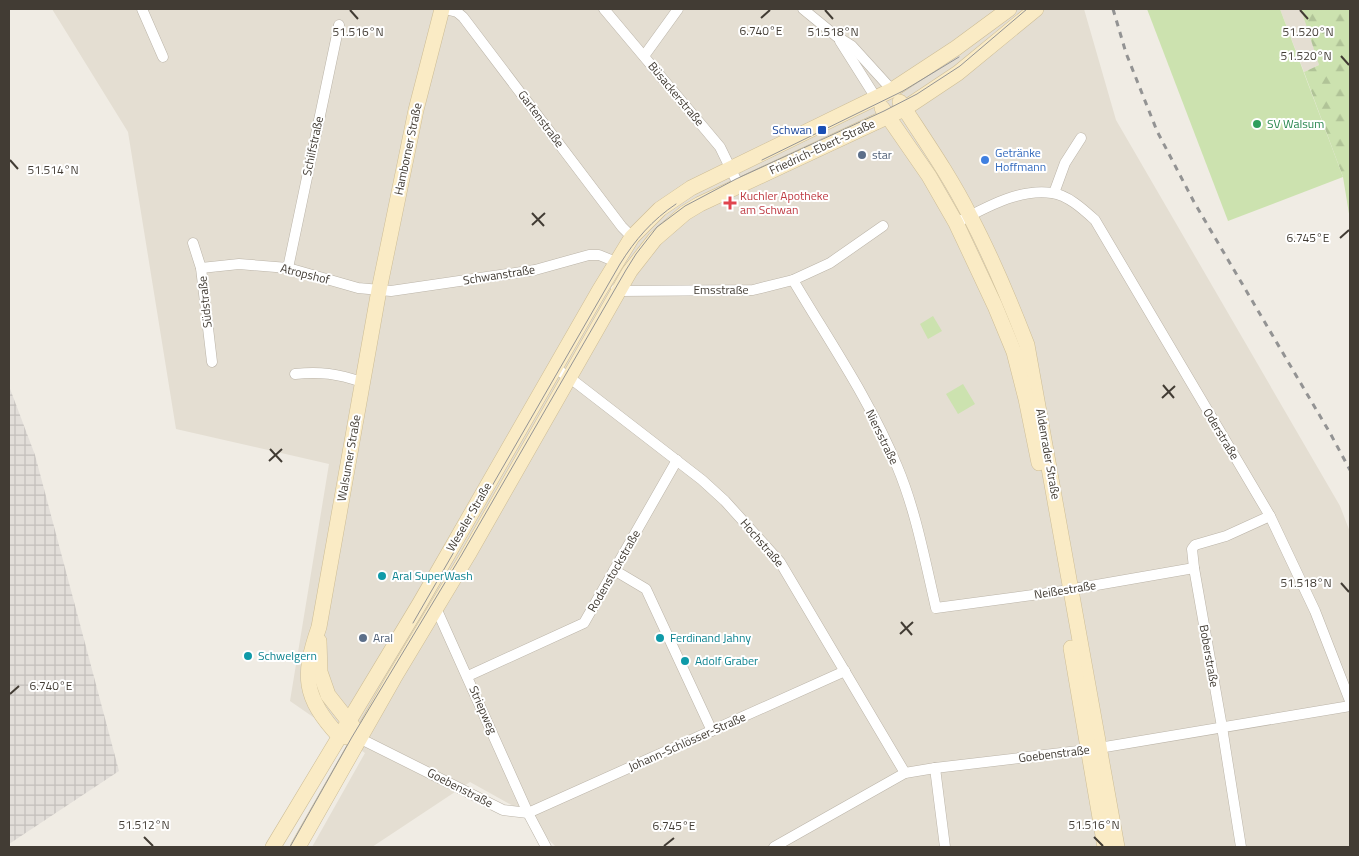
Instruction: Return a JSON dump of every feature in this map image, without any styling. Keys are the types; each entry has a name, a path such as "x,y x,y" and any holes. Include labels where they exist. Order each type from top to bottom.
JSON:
{"street":[{"path":"142,9 164,57"},
{"name":"Gartenstraße","path":"443,9 457,12 463,17 616,219 632,237"},
{"name":"Hamborner Straße","path":"379,290 416,110 443,9"},
{"name":"Büsackerstraße","path":"604,9 720,147 740,186"},
{"path":"644,56 678,9"},
{"path":"803,9 836,36 852,46 892,90"},
{"name":"Friedrich-Ebert-Straße","path":"616,262 632,237 646,222 675,198 731,168 892,90 956,48 1008,9"},
{"name":"Friedrich-Ebert-Straße","path":"618,291 642,254 655,239 670,225 700,204 904,109 958,73 1036,9"},
{"name":"Schilfstraße","path":"288,268 338,25"},
{"path":"836,36 876,98"},
{"name":"Aldenrader Straße","path":"892,90 945,171 970,216 1009,299 1027,345 1093,749 1105,847"},
{"name":"Aldenrader Straße","path":"876,98 928,176 956,223 995,306 1014,352 1026,399 1052,530 1067,590"},
{"path":"956,223 1014,196 1033,193 1054,193 1065,164 1081,138"},
{"name":"Oderstraße","path":"1054,193 1083,209 1095,220 1270,516 1315,611 1350,702"},
{"name":"Emsstraße","path":"618,291 753,290 793,280 830,264 883,226"},
{"name":"Südstraße","path":"193,243 201,268 212,362"},
{"name":"Schwanstraße","path":"379,290 391,291 535,270 589,255 599,255 616,262"},
{"name":"Weseler Straße","path":"273,847 338,736 420,603 616,262"},
{"name":"Atropshof","path":"201,268 239,264 288,268 358,288 379,290"},
{"name":"Niersstraße","path":"793,280 876,420 897,466 912,507 936,608"},
{"path":"605,282 618,291"},
{"name":"Walsumer Straße","path":"338,736 325,721 314,703 308,687 307,673 311,651 319,627 379,290"},
{"name":"Weseler Straße","path":"298,847 359,738 570,378 618,291"},
{"name":"Hochstraße","path":"555,368 677,460 725,501 780,562 905,773"},
{"path":"295,374 314,372 340,375 362,382"},
{"name":"Rodenstockstraße","path":"468,676 584,623 677,460"},
{"name":"Boberstraße","path":"1241,847 1192,549 1195,544 1226,536 1270,516"},
{"name":"Neißestraße","path":"936,608 1067,590 1194,568"},
{"path":"614,570 646,589 712,731"},
{"name":"Striepweg","path":"436,608 528,813"},
{"name":"Walsumer Straße","path":"319,627 320,672 328,695 339,711 349,720 359,738"},
{"name":"Johann-Schlösser-Straße","path":"528,813 845,671"},
{"name":"Goebenstraße","path":"774,847 905,773 1093,749 1350,706"},
{"path":"338,736 359,738"},
{"name":"Goebenstraße","path":"359,738 503,810 528,813"},
{"name":"Aldenrader Straße","path":"1093,749 1117,847"},
{"path":"935,768 945,847"},
{"path":"528,813 546,847"}],"shaded area":[{"path":"52,9 1084,9 1116,120 1340,506 1350,532 1350,847 556,847 517,808 470,782 372,847 312,847 365,753 290,701 329,464 176,429 128,132"},
{"path":"1280,9 1302,9 1319,65 1304,72"},
{"path":"9,386 35,455 119,771 9,844"}],"green space":[{"name":"SV Walsum","path":"1147,9 1280,9 1343,177 1228,221"},
{"path":"1301,9 1350,9 1350,220 1343,177 1304,72 1319,65"},
{"path":"933,316 942,331 928,339 920,324"},
{"path":"963,384 975,404 958,414 946,394"}],"tram line":[{"path":"290,847 352,737 461,556 626,270 657,227 685,206 736,179 917,94 960,66 1027,9"},
{"path":"762,160 903,91 959,57"},
{"path":"413,623 620,264 645,231 676,204"}],"railway":[{"path":"1113,9 1126,53 1157,131 1194,202 1350,470"}],"place":[{"name":"SV Walsum","path":"1257,124"},
{"name":"Schwan","path":"822,130"},
{"name":"star","path":"862,155"},
{"name":"Getränke Hoffmann","path":"985,160"},
{"name":"Kuchler Apotheke am Schwan","path":"730,203"},
{"name":"Aral SuperWash","path":"382,576"},
{"name":"Aral","path":"363,638"},
{"name":"Ferdinand Jahny","path":"660,638"},
{"name":"Schwelgern","path":"248,656"},
{"name":"Adolf Graber","path":"685,661"}]}
